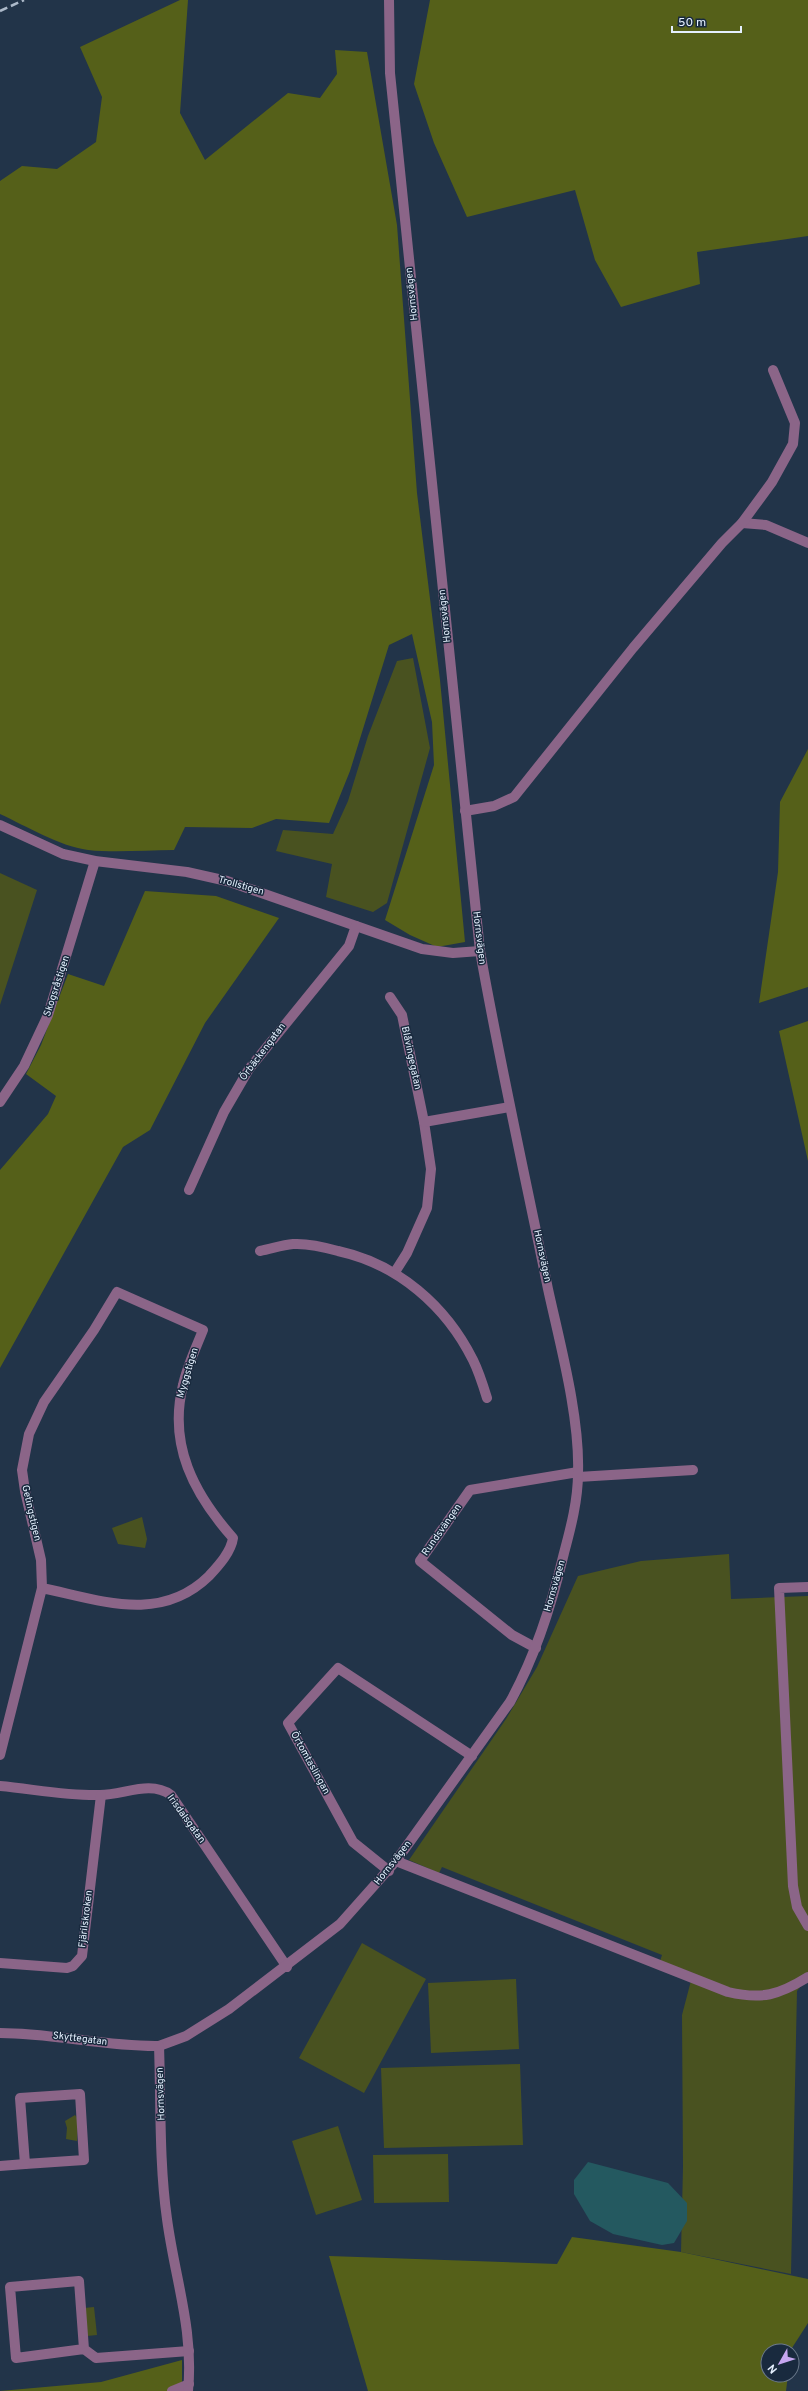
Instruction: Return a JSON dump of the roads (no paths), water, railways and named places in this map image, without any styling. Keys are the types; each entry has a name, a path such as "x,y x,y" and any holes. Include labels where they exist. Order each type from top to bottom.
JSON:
{"street":[{"name":"Hornsvägen","path":"189,2387 189,2350 185,2309 167,2218 159,2046 186,2036 229,2009 287,1967 340,1924 389,1871 510,1702 525,1676 536,1648 557,1583 569,1533 578,1475 574,1418 562,1353 510,1107 480,951 390,73 389,0"},
{"path":"465,811 494,806 514,797 633,648 722,543 742,523 772,482 792,444 795,434 793,414 773,370"},
{"path":"742,523 766,526 808,543"},
{"name":"Trollstigen","path":"0,825 63,854 95,861 187,872 227,881 407,944 436,952 453,953 480,951"},
{"name":"Skogsråstigen","path":"0,1102 24,1066 48,1015 95,861"},
{"name":"Örbäckengatan","path":"189,1190 224,1112 245,1074 280,1029 349,946 356,926"},
{"name":"Blåvingegatan","path":"390,997 402,1015 424,1122 431,1169 427,1208 408,1253 395,1272"},
{"path":"424,1122 510,1107"},
{"path":"260,1251 294,1244 311,1245 355,1254 395,1272 427,1298 451,1324 474,1362 487,1398"},
{"name":"Getingstigen","path":"0,1755 42,1588 41,1560 25,1491 22,1470 29,1434 44,1402 94,1330 117,1292"},
{"name":"Myggstigen","path":"42,1588 117,1604 136,1606 156,1604 172,1600 202,1582 214,1570 232,1545 233,1538 203,1500 192,1479 180,1440 178,1422 183,1383 203,1330 117,1292"},
{"path":"578,1475 694,1470"},
{"name":"Rundsvängen","path":"536,1648 512,1635 420,1561 470,1490 578,1475"},
{"path":"808,1588 779,1588 793,1886 798,1907 808,1926"},
{"name":"Örtomtaslingan","path":"389,1871 353,1842 288,1723 338,1668 472,1756"},
{"name":"Irisdalsgatan","path":"0,1786 101,1795 156,1787 171,1795 287,1967"},
{"name":"Fjärilskroken","path":"0,1963 67,1968 73,1966 82,1956 101,1795"},
{"path":"396,1861 728,1992 755,1997 767,1996 782,1992 808,1977"},
{"name":"Skyttegatan","path":"0,2033 74,2038 122,2045 159,2046"},
{"path":"0,2166 84,2160 80,2094 20,2098 25,2164"},
{"path":"84,2349 79,2281 10,2287 16,2358 84,2349 96,2358 189,2350"},
{"path":"172,2391 189,2387"}],"railway":[{"path":"0,11 24,0"}]}
